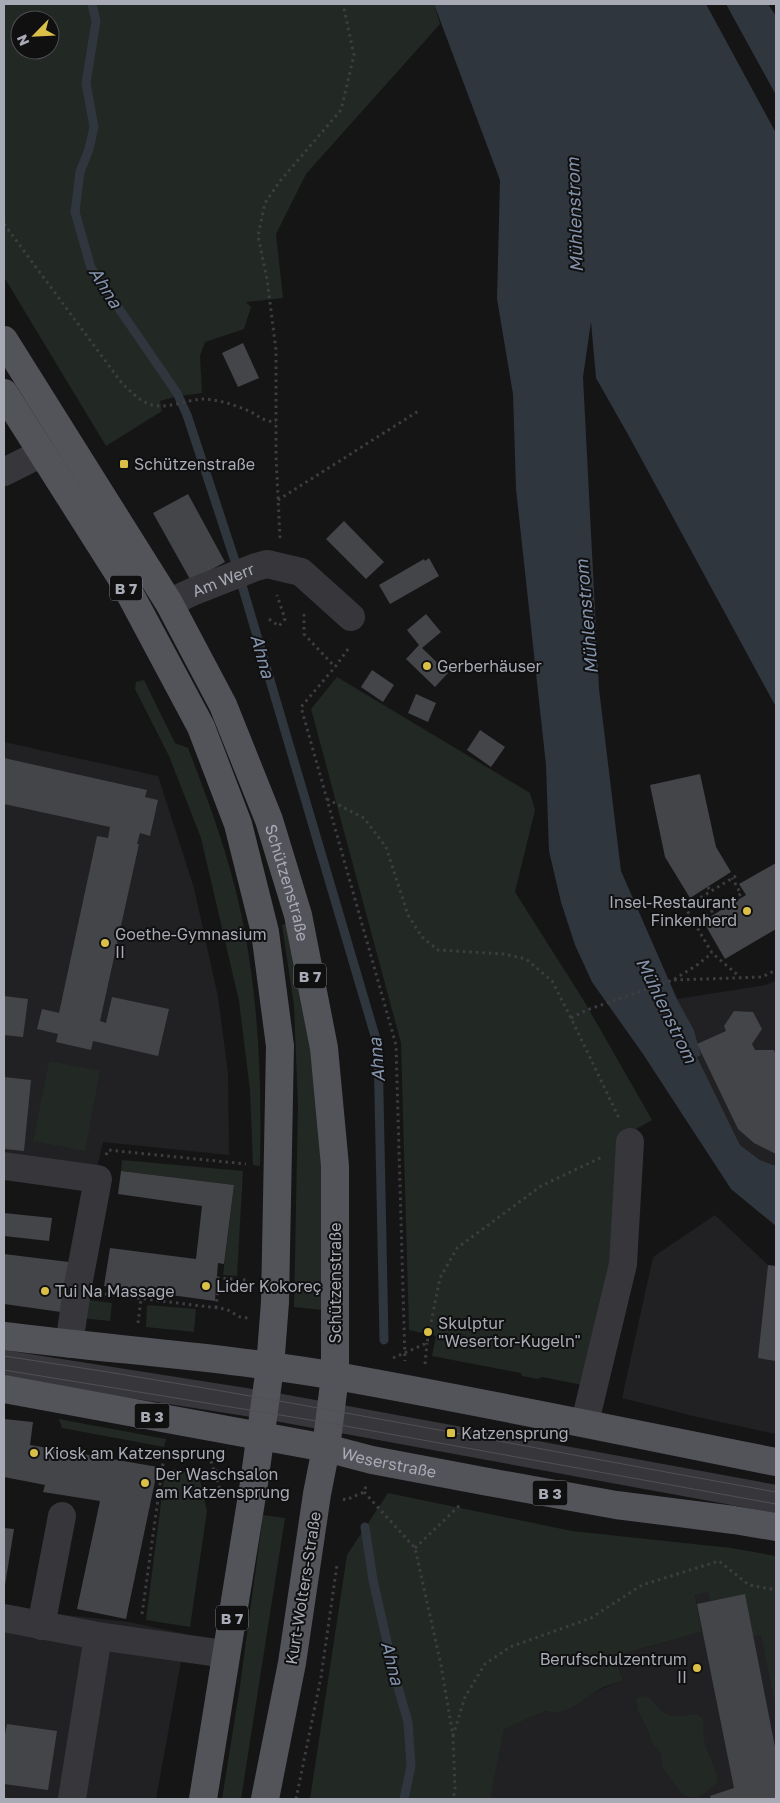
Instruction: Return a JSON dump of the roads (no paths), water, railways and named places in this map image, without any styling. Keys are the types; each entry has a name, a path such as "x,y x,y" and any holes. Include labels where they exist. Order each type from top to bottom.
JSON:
{"main road":[{"name":"Schützenstraße","path":"4,340 54,447 196,719 238,824 265,932 280,1046 275,1302 270,1367"},
{"name":"Schützenstraße","path":"4,392 54,447 169,603 223,705 269,820 298,915 324,1048 335,1166 335,1376"},
{"path":"4,1336 335,1376 585,1422 776,1462"},
{"name":"B 7","path":"203,1799 254,1483 270,1367"},
{"name":"Kurt-Wolters-Straße","path":"265,1799 292,1663 317,1494 326,1448 335,1376"},
{"name":"Weserstraße","path":"4,1389 326,1448 372,1460 483,1482 616,1505 776,1527"}],"street":[{"path":"4,472 54,447"},
{"name":"Am Werr","path":"169,603 203,587 269,567 301,572 351,617"},
{"path":"585,1422 623,1264 630,1142"},
{"path":"4,1166 98,1178 69,1344"},
{"path":"4,1364 265,1405 776,1499"},
{"path":"41,1626 62,1516"},
{"path":"4,1618 98,1636 225,1654"},
{"path":"72,1799 98,1636"}],"water":[{"name":"Mühlenstrom","path":"434,4 706,4 776,133 776,707 596,378 591,322 583,377 599,689 621,871 677,999 694,1030 701,1055 697,1057 740,1145 760,1160 776,1166 776,1226 731,1189 643,1054 592,982 575,945 561,902 549,851 546,765 516,489 513,394 497,299 500,180"},
{"path":"726,4 768,4 776,16 776,95"}],"waterway":[{"name":"Ahna","path":"92,4 96,21 86,83 94,127 89,149 80,172 75,212 91,268 177,393 187,415 234,558 378,1046 384,1340"},
{"name":"Ahna","path":"365,1527 373,1580 395,1677 408,1722 411,1766 404,1799"}],"tram line":[{"path":"4,1356 294,1404 776,1492"},
{"path":"4,1370 329,1423 776,1504"}],"place":[{"name":"Schützenstraße","path":"124,464"},
{"name":"Gerberhäuser","path":"427,666"},
{"name":"Insel-Restaurant Finkenherd","path":"747,911"},
{"name":"Goethe-Gymnasium II","path":"105,943"},
{"name":"Lider Kokoreç","path":"206,1286"},
{"name":"Tui Na Massage","path":"45,1291"},
{"name":"Skulptur \"Wesertor-Kugeln\"","path":"428,1332"},
{"name":"Katzensprung","path":"451,1433"},
{"name":"Kiosk am Katzensprung","path":"34,1453"},
{"name":"Der Waschsalon am Katzensprung","path":"145,1483"},
{"name":"Berufschulzentrum II","path":"697,1668"}]}
